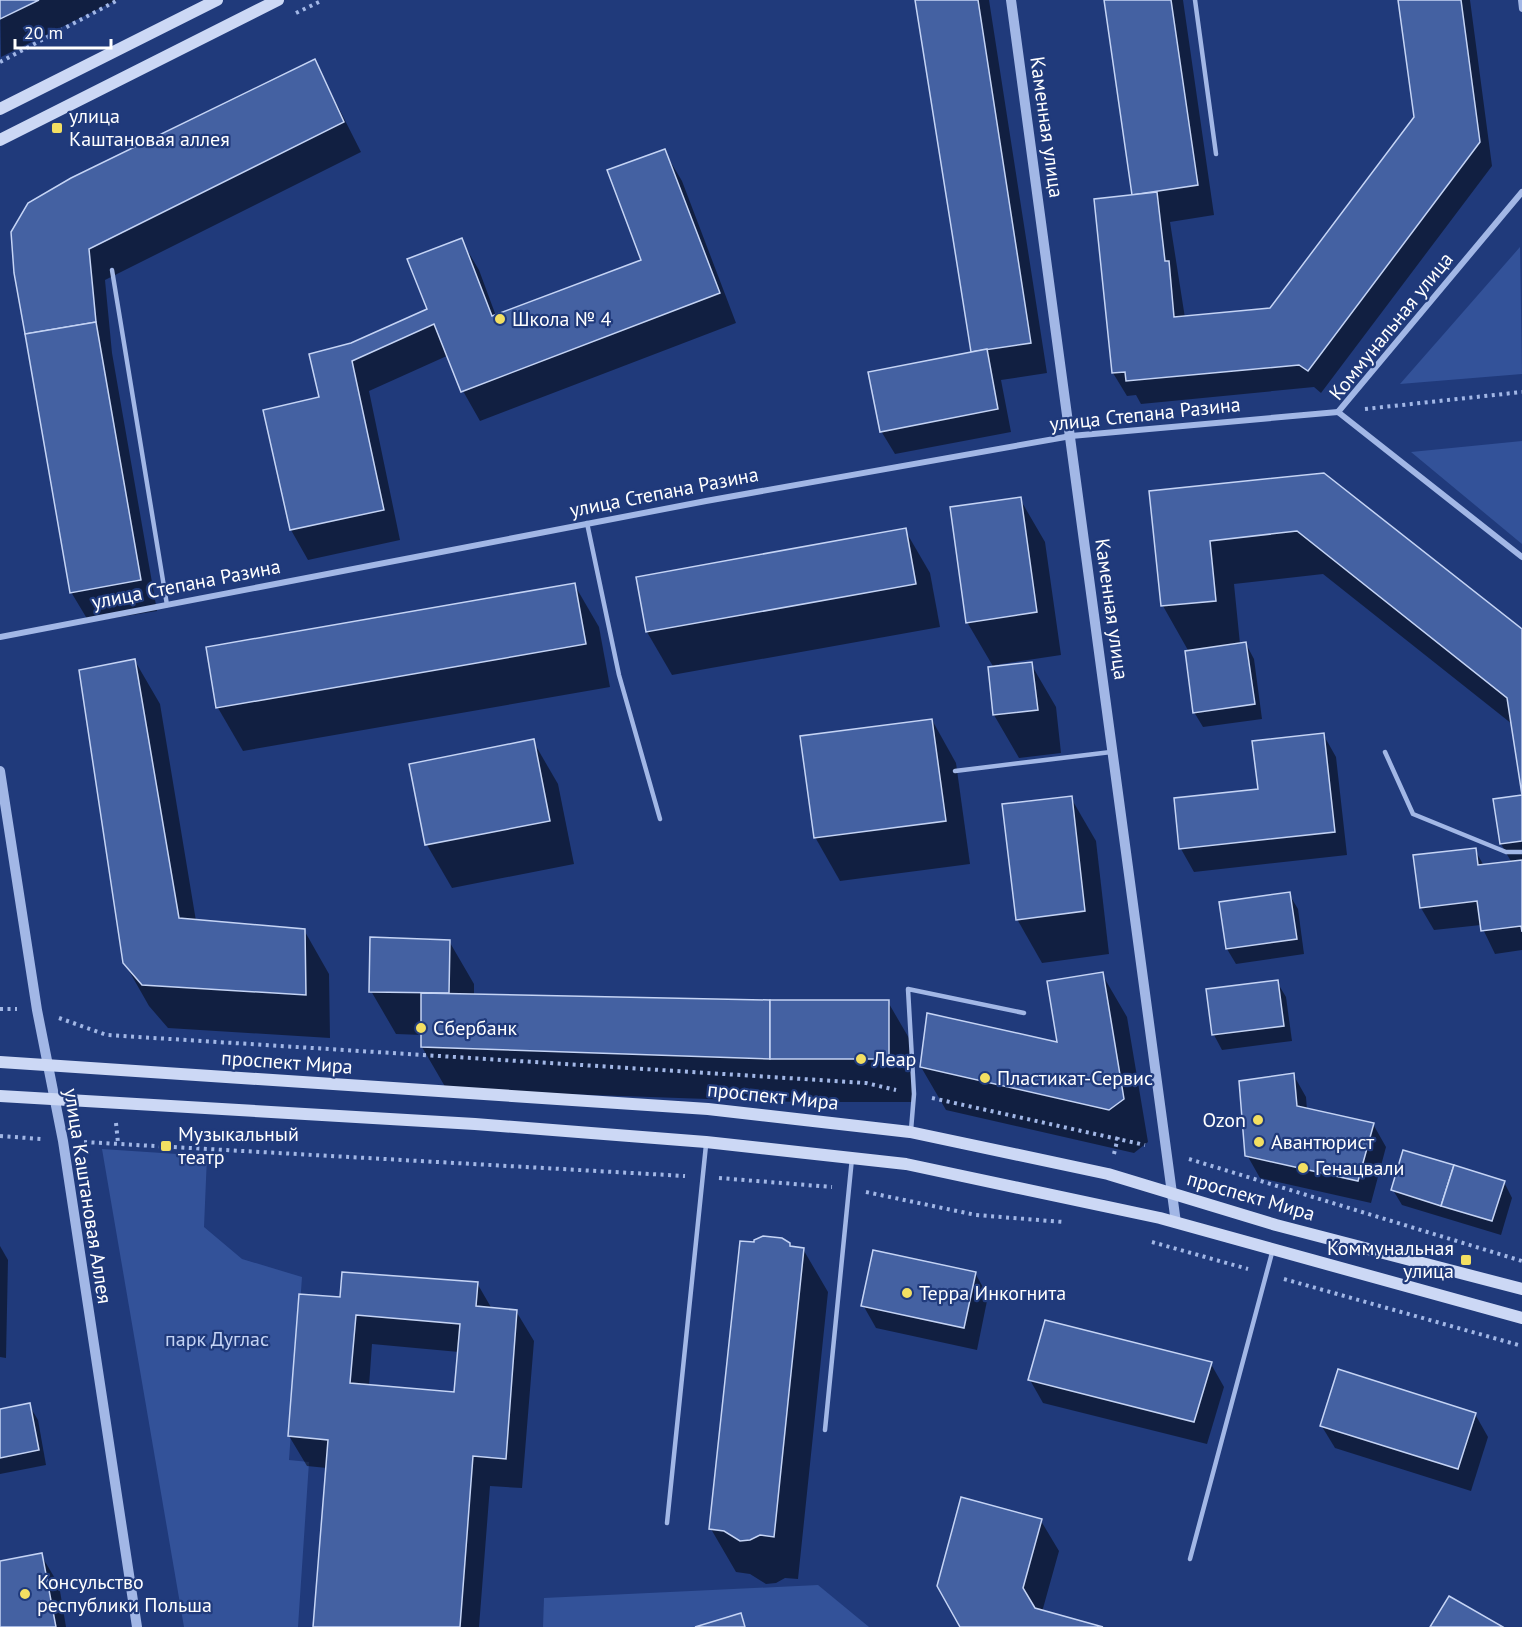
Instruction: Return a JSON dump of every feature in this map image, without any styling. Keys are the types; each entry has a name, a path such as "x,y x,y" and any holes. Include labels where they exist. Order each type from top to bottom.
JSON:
{"main road":[{"path":"0,109 217,0"},
{"path":"0,140 278,0"},
{"name":"проспект Мира","path":"0,1062 708,1108 910,1132 1108,1174 1276,1225 1522,1289"},
{"path":"0,1096 475,1124 706,1142 906,1164 1176,1223 1522,1318"}],"street":[{"name":"Каменная улица","path":"1011,0 1176,1223"},
{"path":"1521,0 1522,9"},
{"name":"Коммунальная улица","path":"1522,192 1338,412 1522,557"},
{"name":"улица Степана Разина","path":"0,637 587,523 1071,436 1338,412"},
{"name":"улица Каштановая Аллея","path":"0,771 47,1065 63,1141 137,1627"}],"lane":[{"path":"1195,0 1216,154"},
{"path":"112,270 167,605"},
{"path":"587,523 619,675 660,819"},
{"path":"955,771 1114,752"},
{"path":"1385,752 1413,814 1506,852 1522,852"},
{"path":"910,1132 914,1094 908,989 1024,1013"},
{"path":"667,1523 706,1142"},
{"path":"825,1430 852,1158"},
{"path":"1190,1559 1273,1250"}],"path":[{"path":"0,62 118,0"},
{"path":"1338,412 1522,392"},
{"path":"0,1136 702,1177 850,1189 975,1215 1069,1223"},
{"path":"1147,1240 1522,1346"}],"green space":[{"path":"1520,247 1522,374 1400,384"},
{"path":"1522,441 1522,544 1411,452"},
{"name":"парк Дуглас","path":"102,1149 207,1156 204,1227 242,1259 302,1277 289,1460 309,1462 298,1627 184,1627"},
{"path":"818,1585 869,1627 543,1627 544,1598"}],"building":[{"path":"0,0 39,0 0,19"},
{"path":"915,0 978,0 1031,343 971,352"},
{"path":"1104,0 1171,0 1198,185 1132,195"},
{"path":"1398,0 1461,0 1480,142 1308,371 1299,365 1126,381 1125,372 1112,373 1094,199 1157,192 1165,261 1169,261 1174,317 1270,308 1414,117"},
{"path":"315,59 344,122 89,249 96,322 25,334 14,273 11,232 28,203 71,178"},
{"path":"665,149 720,293 461,392 434,324 352,361 384,510 290,530 263,410 319,397 309,354 351,343 427,309 407,259 462,238 492,316 641,260 607,170"},
{"path":"96,322 141,580 70,593 25,334"},
{"path":"987,349 998,409 880,432 868,372"},
{"path":"1324,473 1522,629 1522,795 1507,698 1297,531 1210,541 1216,601 1161,606 1149,491"},
{"path":"1021,497 1037,612 966,623 950,507"},
{"path":"906,528 916,584 646,632 636,577"},
{"path":"575,583 586,644 216,708 206,647"},
{"path":"1246,642 1255,704 1193,713 1185,651"},
{"path":"135,659 179,918 305,929 306,995 142,985 123,963 79,670"},
{"path":"1032,662 1038,710 993,715 988,667"},
{"path":"932,719 946,821 814,838 800,736"},
{"path":"1324,733 1335,832 1179,849 1174,798 1258,789 1252,741"},
{"path":"534,739 550,821 425,845 409,764"},
{"path":"1522,795 1522,841 1500,844 1493,799"},
{"path":"1072,796 1085,911 1016,920 1002,804"},
{"path":"1476,848 1478,865 1522,860 1522,932 1521,926 1481,931 1477,901 1420,908 1413,855"},
{"path":"1290,892 1297,939 1226,949 1219,902"},
{"path":"370,937 450,940 449,993 369,992"},
{"path":"1103,972 1124,1099 1109,1110 920,1067 927,1013 1057,1042 1047,981"},
{"path":"1278,980 1284,1026 1212,1035 1206,989"},
{"path":"421,993 770,1000 770,1059 421,1047"},
{"path":"770,1000 889,1000 889,1059 770,1059"},
{"path":"1294,1073 1297,1106 1374,1123 1358,1181 1245,1156 1239,1081"},
{"path":"1403,1150 1454,1165 1441,1206 1391,1190"},
{"path":"1454,1165 1505,1181 1492,1221 1441,1206"},
{"path":"763,1236 782,1238 790,1243 790,1246 804,1248 774,1537 760,1535 750,1540 740,1541 724,1531 709,1529 740,1241 754,1242"},
{"path":"873,1250 976,1272 964,1328 861,1306"},
{"path":"342,1272 478,1282 476,1306 517,1310 506,1459 473,1456 460,1627 313,1627 328,1440 288,1436 299,1294 340,1297","holes":["356,1315 460,1324 454,1392 350,1383"]},
{"path":"1045,1320 1212,1362 1194,1422 1028,1380"},
{"path":"1338,1369 1476,1413 1458,1469 1320,1426"},
{"path":"30,1403 39,1450 0,1458 0,1409"},
{"path":"961,1497 1042,1519 1023,1588 1035,1608 1103,1627 960,1627 937,1586"},
{"name":"Консульство республики Польша","path":"42,1553 56,1627 0,1627 0,1561"},
{"path":"1449,1596 1503,1627 1430,1627"},
{"path":"741,1613 745,1627 695,1627"}],"place":[{"name":"улица Каштановая аллея","path":"57,128"},
{"name":"Школа № 4","path":"500,319"},
{"name":"Сбербанк","path":"421,1028"},
{"name":"Леар","path":"861,1059"},
{"name":"Пластикат-Сервис","path":"985,1078"},
{"name":"Ozon","path":"1258,1120"},
{"name":"Авантюрист","path":"1259,1142"},
{"name":"Музыкальный театр","path":"166,1146"},
{"name":"Генацвали","path":"1303,1168"},
{"name":"Коммунальная улица","path":"1466,1260"},
{"name":"Терра Инкогнита","path":"907,1293"},
{"name":"Консульство республики Польша","path":"25,1594"}]}
